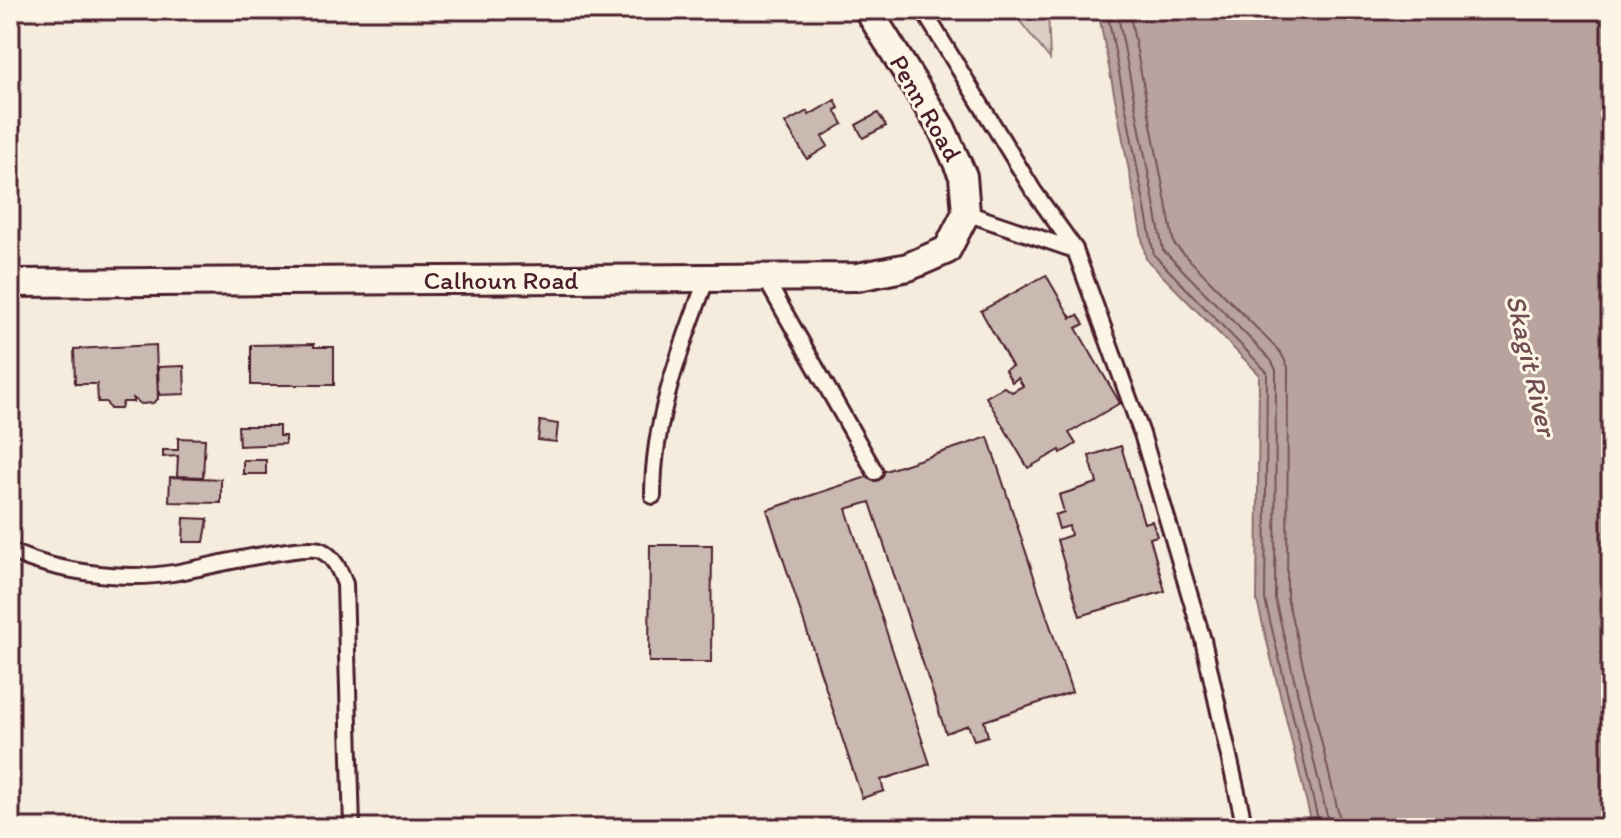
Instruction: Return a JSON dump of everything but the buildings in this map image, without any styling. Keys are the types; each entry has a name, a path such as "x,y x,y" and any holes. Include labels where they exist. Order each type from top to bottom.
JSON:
{"street":[{"name":"Penn Road","path":"868,10 942,129 963,176 966,213"},
{"name":"Calhoun Road","path":"10,283 858,277 908,267 947,250 966,213"}],"lane":[{"path":"923,10 1033,190 1075,250 1142,434 1203,640 1245,828"},
{"path":"966,213 1075,250"},
{"path":"653,496 655,447 665,394 707,278"},
{"path":"765,278 875,472"},
{"path":"10,551 85,575 169,574 296,550 319,549 337,564 345,584 352,828"}],"shaded area":[{"path":"1011,10 1048,10 1050,59"}],"water":[{"name":"Skagit River","path":"1098,10 1611,10 1611,828 1313,828 1257,601 1259,374 1146,259"}]}
